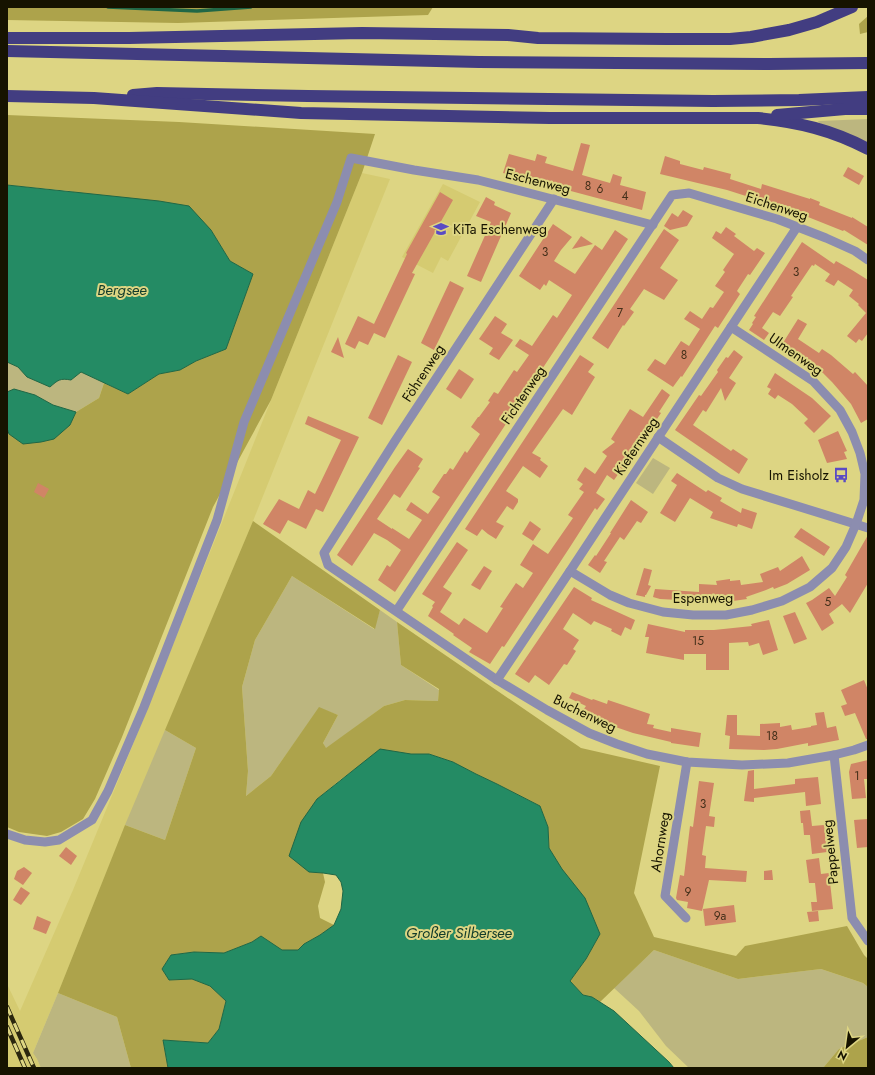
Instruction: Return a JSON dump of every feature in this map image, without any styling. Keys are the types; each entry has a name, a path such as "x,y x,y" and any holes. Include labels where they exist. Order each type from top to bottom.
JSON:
{"highway":[{"path":"7,38 130,38 362,33 508,35 538,38 730,39 758,36 789,30 817,22 852,7"},
{"path":"7,51 584,64 868,63"},
{"path":"833,63 868,54"},
{"path":"94,98 158,93 713,101 799,100 868,97"},
{"path":"7,96 94,98 309,113 550,118 758,118 785,121 814,127 839,135 868,148"},
{"path":"758,118 801,113 868,109"}],"street":[{"name":"Eschenweg","path":"7,834 25,840 44,842 59,840 92,820 108,791 144,707 214,528 244,422 337,202 352,158 478,180 653,225"},
{"name":"Eichenweg","path":"672,195 689,193 777,219 855,251 868,260"},
{"name":"Fichtenweg","path":"397,610 672,195"},
{"name":"Föhrenweg","path":"328,565 324,554 395,441 554,199"},
{"name":"Kiefernweg","path":"497,680 797,226"},
{"name":"Ulmenweg","path":"731,326 813,381 840,410 852,432 860,453 865,474 864,500 856,524"},
{"path":"658,437 718,478 736,486 868,528"},
{"name":"Espenweg","path":"570,571 610,595 629,603 663,612 693,615 726,615 752,610 782,600 810,587 832,568 846,547 856,524"},
{"name":"Buchenweg","path":"328,565 397,610 497,680 589,733 617,744 647,754 687,762 742,765 788,763 834,755 868,746"},
{"name":"Pappelweg","path":"834,755 852,918 868,941"},
{"name":"Ahornweg","path":"686,918 665,896 687,762"}],"shaded area":[{"path":"7,7 433,7 428,15 178,23 7,20"},
{"path":"868,16 868,32 860,34 859,24"},
{"path":"7,115 179,122 375,134 362,173 271,400 213,507 122,737 95,799 83,819 61,832 47,836 19,832 7,827 7,428 9,434 70,425 76,412 99,398 104,383 128,394 159,374 180,370 196,361 226,349 253,274 230,261 211,230 70,191 7,185"},
{"path":"868,119 868,143 819,123 818,121"},
{"path":"362,173 390,179 253,521 110,863 33,1053 41,1068 7,1068 7,984 20,1011 73,890 132,747"},
{"name":"KiTa Eschenweg","path":"443,184 480,202 448,261 441,257 433,273 402,257"},
{"path":"7,362 18,367 27,377 71,380 81,372 104,383 99,398 76,412 53,405 35,395 7,392"},
{"path":"653,458 670,468 653,494 636,483"},
{"path":"253,521 380,610 375,629 292,576 255,640 242,687 248,771 246,796 271,776 319,707 338,715 323,743 326,748 384,706 405,700 438,701 439,689 401,665 397,622 581,748 660,766 634,893 654,937 736,956 745,946 847,926 864,955 868,959 868,987 863,983 821,969 738,979 654,950 600,1002 592,997 583,995 570,981 586,959 600,934 549,848 548,827 540,806 453,762 429,754 411,754 355,769 317,799 309,872 323,873 325,882 318,906 320,918 334,925 304,944 298,950 282,950 261,936 252,942 224,953 194,952 171,955 162,969 169,980 192,979 210,986 226,1001 219,1029 208,1043 163,1040 168,1068 131,1068 117,1017 58,993 125,825 165,840 196,748 165,730"},
{"path":"292,576 374,629 380,610 397,622 401,665 439,690 438,701 405,700 384,706 326,749 323,743 338,715 319,708 271,776 246,796 248,771 242,687 255,640"},
{"path":"165,730 196,748 165,840 125,825"},
{"path":"654,950 738,979 821,969 863,983 868,987 868,1037 839,1049 823,1068 689,1068 666,1046 639,1011 614,988"},
{"path":"58,993 117,1017 131,1068 41,1068 33,1053"},
{"path":"868,1037 868,1068 823,1068 839,1049"}],"water":[{"name":"Bergsee","path":"7,185 159,201 189,206 211,230 230,261 253,274 226,349 196,361 180,370 159,374 128,394 81,372 71,380 59,380 50,387 27,377 18,367 7,362"},
{"path":"14,389 35,395 53,405 76,412 70,425 54,439 23,444 9,434 7,428 7,392"},
{"name":"Großer Silbersee","path":"380,749 411,754 429,754 453,762 540,806 548,827 549,848 562,869 585,898 600,934 586,959 570,981 583,995 592,997 614,1011 674,1068 168,1068 163,1040 208,1043 219,1029 226,1001 210,986 192,979 169,980 162,969 171,955 194,952 224,953 252,942 261,936 282,950 298,950 304,944 334,925 341,909 343,891 341,882 336,875 309,872 289,856 301,822 317,799"}],"building":[{"path":"581,143 590,145 582,175 610,183 613,174 622,177 620,185 646,192 642,210 503,173 509,154 535,161 537,154 547,157 545,163 573,171"},
{"path":"665,156 680,161 680,164 703,170 704,167 731,174 730,179 761,189 762,184 820,202 819,205 852,217 868,227 868,245 844,230 843,231 803,215 804,213 785,205 784,208 727,190 660,174"},
{"path":"848,167 864,176 859,185 843,176"},
{"path":"440,192 453,200 412,273 415,274 385,338 374,333 368,345 359,341 355,349 345,344 358,316 374,324 407,254 406,253"},
{"path":"486,197 495,202 494,205 511,213 481,282 467,276 491,222 476,216"},
{"path":"683,210 693,216 687,226 670,230 664,226 672,213 678,217"},
{"path":"553,224 572,237 554,261 575,274 595,245 602,250 615,230 628,239 395,592 378,580 387,565 390,567 401,550 387,540 374,533 352,566 337,555 408,449 423,459 418,467 420,468 400,498 394,494 377,519 409,539 422,520 406,510 411,502 428,514 440,497 432,492 444,474 446,474 450,468 453,470 465,451 467,453 480,434 471,427 490,402 488,401 494,392 498,394 514,370 517,372 529,355 515,346 520,339 532,346 553,315 557,318 572,295 549,280 546,286 544,284 540,290 519,276"},
{"path":"726,227 736,234 734,236 754,251 757,248 765,253 750,275 748,274 737,291 740,294 718,328 715,326 682,377 681,376 673,387 647,370 655,359 665,365 681,341 689,346 700,329 684,319 690,311 702,319 710,307 713,308 724,292 715,286 725,272 723,270 734,254 712,238 716,231 721,234"},
{"path":"664,229 679,240 660,268 678,280 664,300 644,289 630,309 634,312 624,326 623,325 608,349 592,338"},
{"path":"581,236 593,244 572,249"},
{"path":"802,242 834,264 836,261 868,280 868,333 862,341 859,339 856,343 847,336 866,313 858,305 859,304 849,296 853,290 838,280 834,286 825,281 830,274 815,264 814,266 812,265 791,296 793,297 780,316 773,312 762,328 769,333 764,340 749,330 756,317 754,316"},
{"path":"450,281 464,288 434,350 421,343"},
{"path":"495,316 507,324 501,333 513,340 499,360 489,354 493,348 479,339"},
{"path":"798,319 807,324 798,339 819,353 822,349 831,355 853,374 855,372 868,386 868,419 861,423 851,404 823,373 781,346"},
{"path":"338,337 344,358 331,352"},
{"path":"734,350 743,357 729,378 736,383 725,401 721,388 706,412 703,410 693,425 731,451 733,449 748,459 739,474 675,430 699,395 701,396 718,372 717,370 726,357 728,358"},
{"path":"398,355 412,362 382,425 368,418"},
{"path":"580,355 594,364 588,372 595,377 572,415 563,409 532,453 541,458 540,460 548,466 540,478 523,466 506,491 518,499 518,502 513,510 507,506 496,522 504,526 496,539 482,529 477,536 465,529"},
{"path":"459,369 474,379 461,399 446,389"},
{"path":"775,373 812,398 831,416 814,433 804,423 808,419 792,404 778,395 775,399 768,394 771,389 767,387"},
{"path":"662,389 670,395 659,412 661,413 621,474 619,473 614,480 607,475 596,493 605,499 597,510 595,508 504,647 502,646 490,664 469,652 472,648 428,616 433,607 432,606 435,602 422,594 457,542 468,550 443,587 452,593 440,612 459,625 464,618 487,633 503,608 500,607 516,583 523,588 533,573 520,565 533,544 548,554 573,518 568,515 584,492 579,489 583,484 577,480 585,467 595,474 607,456 602,452 615,442 611,439 630,409 643,417"},
{"path":"308,416 359,437 323,512 316,509 306,529 288,520 280,534 263,524 279,499 299,509 308,490 315,494 341,440 305,424"},
{"path":"838,431 847,451 844,452 847,459 827,463 818,440"},
{"path":"677,473 706,492 708,490 722,498 720,501 741,513 742,508 757,513 752,529 738,524 737,527 710,518 713,512 690,498 675,522 660,513 677,485 671,481"},
{"path":"38,483 49,489 44,498 34,492"},
{"path":"631,500 648,512 641,523 637,521 624,540 620,537 604,561 607,562 600,573 588,565 595,555 596,556"},
{"path":"530,521 541,529 533,541 522,534"},
{"path":"801,528 830,547 824,556 794,537"},
{"path":"868,535 868,583 850,613 842,604 829,614 834,623 822,631 806,603 829,588 835,596 847,577 845,575"},
{"path":"802,556 810,570 787,584 774,589 773,587 746,597 747,599 733,601 732,596 712,597 712,601 698,601 660,599 653,597 655,589 699,592 699,584 717,585 716,581 730,579 730,581 740,580 741,585 763,582 760,574 778,567 780,571"},
{"path":"484,566 492,571 480,590 471,585"},
{"path":"644,568 652,570 648,585 651,586 645,597 636,595"},
{"path":"574,587 592,598 591,600 635,620 631,630 625,627 621,636 611,631 612,629 594,621 591,625 573,613 563,629 579,640 573,649 576,651 567,665 564,664 549,685 535,675 529,683 515,674"},
{"path":"795,612 807,639 794,644 783,616"},
{"path":"769,620 778,650 763,655 759,643 749,646 748,642 729,643 729,670 706,670 706,654 684,654 684,660 646,653 649,637 645,637 648,624 685,632 685,630 714,630 752,626 751,624"},
{"path":"864,680 868,690 868,739 866,739 855,713 845,716 841,706 847,704 841,690"},
{"path":"572,692 592,700 593,699 607,704 608,700 650,714 647,724 654,725 653,728 671,732 671,728 701,733 699,747 671,743 633,733 604,723 586,715 588,711 584,709 586,706 569,698"},
{"path":"824,712 827,728 836,726 839,740 808,746 808,743 777,749 729,749 730,736 725,735 727,715 737,715 737,735 760,736 760,724 780,723 780,727 791,725 792,730 811,727 817,725 815,713"},
{"path":"868,760 868,779 864,779 866,798 852,799 849,772 851,764"},
{"path":"754,770 754,789 795,784 795,779 818,777 821,804 806,806 805,792 754,798 754,802 744,801 748,771"},
{"path":"699,781 714,783 709,816 715,817 714,827 706,826 702,855 706,856 705,868 747,871 746,882 709,880 702,911 687,908 688,902 677,900 676,898 680,875 684,876 690,826 693,827"},
{"path":"810,810 812,826 824,825 827,852 812,854 810,835 804,835 800,811"},
{"path":"868,819 868,847 857,848 854,820"},
{"path":"66,847 77,856 71,865 59,856"},
{"path":"819,858 821,874 829,873 833,909 812,911 811,902 817,902 815,883 809,883 806,860"},
{"path":"24,867 32,873 23,885 14,879 17,871"},
{"path":"772,870 773,880 764,880 764,871"},
{"path":"21,887 30,893 21,905 13,900"},
{"path":"734,905 736,922 705,926 703,909"},
{"path":"818,911 819,921 809,922 807,912"},
{"path":"37,916 51,922 46,934 33,929"}],"waterway":[{"path":"108,7 197,11 251,7"}],"railway":[{"path":"7,1007 34,1068"},
{"path":"7,1027 25,1068"}],"place":[{"name":"KiTa Eschenweg","path":"441,229"},
{"name":"Im Eisholz","path":"841,475"}]}
